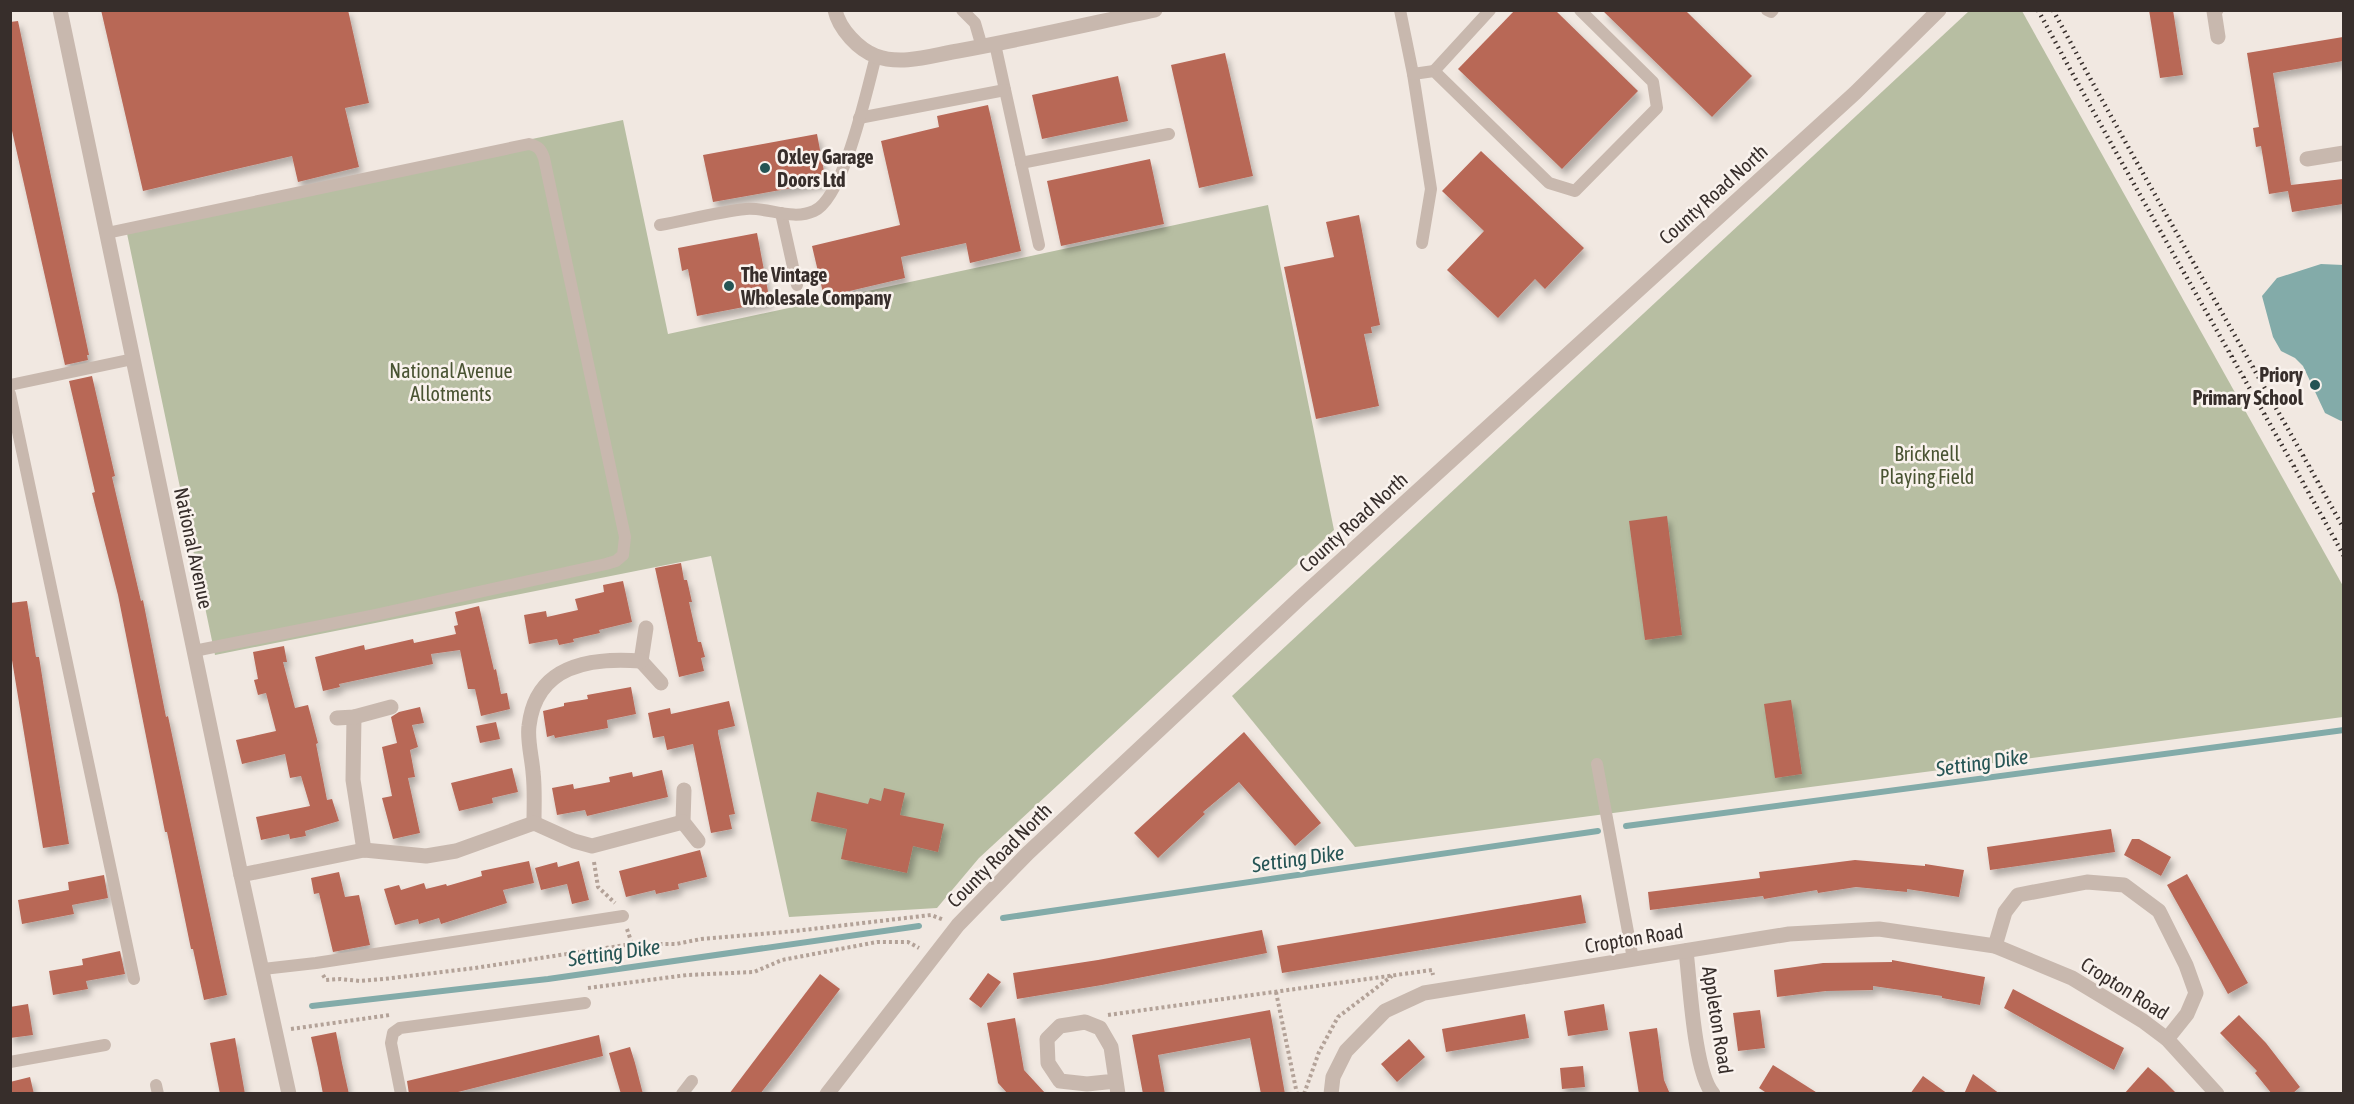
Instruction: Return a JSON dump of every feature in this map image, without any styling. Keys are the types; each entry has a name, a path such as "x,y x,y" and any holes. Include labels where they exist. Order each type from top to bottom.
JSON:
{"street":[{"name":"National Avenue","path":"60,10 289,1094"},
{"path":"835,10 837,21 854,41 876,56 907,60 989,46 1107,15 1153,11"},
{"name":"County Road North","path":"827,1094 958,925 1028,853 1300,598 1855,93 1939,10"},
{"path":"2216,10 2214,11 2218,37"},
{"path":"2307,159 2343,153"},
{"path":"641,661 646,628"},
{"path":"534,823 535,789 529,727 537,696 547,682 582,663 617,659 641,661 662,683"},
{"path":"337,718 354,717 391,707"},
{"path":"354,717 353,780 364,850"},
{"path":"684,790 683,822 698,841"},
{"path":"241,875 364,850 426,856 446,853 534,823 574,841 592,846 683,822"},
{"name":"Cropton Road","path":"1995,946 2005,912 2018,895 2087,882 2124,885 2159,911 2186,965 2196,993 2187,1014 2167,1039"},
{"name":"Cropton Road","path":"1331,1094 1334,1077 1346,1051 1385,1011 1424,993 1789,934 1880,929 1995,946 2073,978 2143,1021 2167,1039 2217,1094"},
{"name":"Appleton Road","path":"1686,951 1697,1043 1706,1085 1713,1094"},
{"path":"1085,1022 1100,1028 1111,1047 1117,1087 1060,1081 1048,1063 1047,1039 1060,1026 1085,1022"}],"lane":[{"path":"962,10 975,23 989,46 1005,90 1039,245"},
{"path":"1400,10 1413,74 1431,189 1422,243"},
{"path":"1413,74 1434,72 1490,10"},
{"path":"1434,72 1549,183 1575,191 1657,108 1653,82 1580,10"},
{"path":"1767,10 1771,12 1773,10"},
{"path":"660,225 748,209 799,215 815,211 823,204 848,157 876,56"},
{"path":"859,118 1005,90"},
{"path":"1021,163 1169,134"},
{"path":"106,233 529,144 537,146 544,158 625,537 623,555 616,561 606,564 375,615 195,651"},
{"path":"781,213 797,285"},
{"path":"10,385 133,359"},
{"path":"10,394 134,979"},
{"path":"1597,764 1633,959"},
{"path":"263,969 625,922"},
{"path":"401,1094 391,1043 393,1033 400,1028 585,1003"},
{"path":"10,1062 105,1045"},
{"path":"682,1094 692,1081"}],"path":[{"path":"592,846 598,887 612,900 625,922 632,944"},
{"path":"316,963 327,980 360,981 475,969 632,944 675,944 701,939 931,915 958,925"},
{"path":"587,988 687,975 754,972 782,960 877,942 908,942 934,956"},
{"path":"1085,1022 1118,1012 1432,970 1437,991"},
{"path":"1304,1094 1319,1052 1338,1017 1394,975"},
{"path":"1276,992 1297,1094"},
{"path":"275,1031 392,1014"}],"green space":[{"name":"Bricknell Playing Field","path":"1969,11 2022,11 2343,586 2343,717 1355,847 1232,696"},
{"name":"National Avenue Allotments","path":"623,120 668,334 1268,205 1334,530 979,858 937,908 789,917 711,556 215,655 125,224"}],"water":[{"name":"Priory Primary School","path":"2321,264 2343,265 2344,421 2325,413 2303,366 2295,358 2281,351 2273,337 2262,296 2277,278"}],"building":[{"path":"101,10 348,10 369,103 345,108 359,167 298,182 292,156 143,191"},
{"path":"1515,10 1555,10 1638,91 1562,169 1458,69"},
{"path":"1602,10 1685,10 1752,76 1712,117"},
{"path":"2149,10 2173,10 2183,75 2160,78"},
{"path":"18,21 89,355 87,355 88,360 65,365 10,122 10,22"},
{"path":"2343,37 2343,61 2273,73 2291,185 2343,179 2343,204 2292,212 2288,191 2269,194 2261,146 2256,147 2253,128 2259,127 2247,53"},
{"path":"1225,53 1253,176 1199,188 1171,65"},
{"path":"1118,76 1128,121 1042,139 1032,95"},
{"path":"988,105 1021,251 970,263 966,243 901,257 905,278 824,297 812,246 900,225 881,141 939,127 937,116"},
{"name":"Oxley Garage Doors Ltd","path":"817,134 826,182 713,202 703,155"},
{"path":"1481,151 1584,248 1545,289 1535,279 1498,318 1447,270 1484,231 1442,191"},
{"path":"1150,159 1164,224 1061,246 1047,181"},
{"path":"1359,215 1380,325 1371,327 1372,333 1364,334 1379,406 1316,419 1284,267 1334,257 1326,222"},
{"name":"The Vintage Wholesale Company","path":"757,233 770,302 697,316 688,269 682,271 678,248"},
{"path":"92,376 115,476 112,477 141,601 143,600 166,717 168,716 227,995 204,1000 167,832 165,832 118,595 92,493 95,492 69,381"},
{"path":"1667,516 1682,635 1645,640 1629,521"},
{"path":"681,563 692,602 689,602 698,642 701,642 705,657 701,658 704,671 679,677 655,568"},
{"path":"623,581 632,622 599,630 600,633 573,639 574,642 559,645 557,639 529,644 524,615 546,611 547,617 578,610 575,599 604,592 603,585"},
{"path":"27,601 36,657 39,657 69,844 43,848 10,648 10,603"},
{"path":"479,606 501,694 507,693 510,709 481,716 475,689 468,689 460,650 431,654 433,664 339,684 340,687 323,691 315,657 364,645 365,650 413,639 414,643 456,634 454,626 458,625 455,612"},
{"path":"284,646 287,662 283,662 295,708 308,705 318,743 316,744 327,800 332,799 339,821 305,831 306,836 290,839 289,834 261,840 256,817 310,806 301,776 290,778 285,754 242,764 236,740 276,731 266,693 258,695 254,680 258,679 253,652"},
{"path":"631,687 636,714 607,720 608,728 555,738 554,735 547,737 543,711 564,706 564,703 588,699 587,695"},
{"path":"1791,700 1802,774 1775,778 1764,704"},
{"path":"729,701 735,726 718,730 718,733 735,814 729,815 732,829 711,833 693,744 667,750 664,736 653,738 648,713 670,708 671,714"},
{"path":"420,707 424,723 412,725 418,747 410,750 415,777 408,778 420,833 393,839 382,798 392,796 382,747 397,743 391,717 399,712"},
{"path":"496,722 500,739 480,743 476,726"},
{"path":"1244,732 1321,823 1295,846 1239,782 1203,812 1205,814 1158,858 1134,833"},
{"path":"512,768 518,792 492,798 493,803 459,811 451,783"},
{"path":"662,770 668,797 587,816 585,810 557,815 552,788 573,784 574,789 610,782 609,777 632,772 633,777"},
{"path":"884,788 905,793 900,815 944,824 938,852 913,846 907,873 841,859 847,829 811,821 817,792 868,804 870,798 881,801"},
{"path":"2111,829 2115,852 1990,870 1987,847"},
{"path":"2132,839 2139,839 2171,857 2161,876 2124,855"},
{"path":"700,850 707,877 678,884 679,889 656,894 655,890 626,897 619,871"},
{"path":"1855,860 1925,866 1925,864 1964,870 1959,897 1907,889 1907,892 1856,887 1650,910 1648,892 1760,878 1759,872"},
{"path":"529,861 534,883 503,890 507,903 441,924 439,918 419,924 418,919 395,925 384,889 399,885 401,890 424,883 426,889 446,884 447,886 482,876 481,871"},
{"path":"579,861 589,900 572,904 567,884 541,890 535,868 557,862 558,867"},
{"path":"339,872 345,897 359,895 370,945 333,952 319,893 314,894 311,878"},
{"path":"2187,874 2248,983 2228,994 2167,885"},
{"path":"104,875 108,898 72,905 74,914 22,924 18,900 69,890 68,882"},
{"path":"1581,895 1586,923 1282,973 1277,946"},
{"path":"1262,930 1267,953 1017,999 1013,973"},
{"path":"120,951 125,974 86,981 88,989 53,995 49,971 83,965 82,959"},
{"path":"1892,960 1985,977 1980,1005 1942,998 1942,996 1873,986 1873,990 1826,991 1777,997 1774,970 1823,963 1892,962"},
{"path":"988,973 1001,982 981,1008 969,999"},
{"path":"820,974 840,989 789,1057 760,1094 729,1094"},
{"path":"2013,989 2124,1048 2114,1070 2004,1008"},
{"path":"28,1004 33,1035 10,1038 10,1007"},
{"path":"1604,1004 1608,1030 1568,1036 1564,1011"},
{"path":"1270,1010 1285,1094 1261,1094 1250,1038 1158,1055 1165,1094 1143,1094 1132,1035"},
{"path":"1760,1010 1765,1048 1738,1051 1733,1013"},
{"path":"1525,1014 1529,1038 1446,1052 1442,1029"},
{"path":"2239,1015 2266,1043 2300,1087 2292,1094 2272,1094 2255,1073 2257,1071 2220,1033"},
{"path":"1015,1018 1024,1070 1046,1094 1008,1094 998,1083 987,1023"},
{"path":"1657,1028 1664,1080 1670,1094 1639,1094 1629,1032"},
{"path":"336,1032 349,1094 323,1094 311,1037"},
{"path":"599,1035 603,1056 450,1094 409,1094 407,1081"},
{"path":"235,1038 245,1094 220,1094 210,1043"},
{"path":"1409,1039 1425,1057 1397,1082 1381,1064"},
{"path":"630,1047 643,1094 621,1094 609,1053"},
{"path":"1773,1065 1819,1094 1768,1094 1759,1088"},
{"path":"1583,1066 1585,1087 1562,1089 1560,1068"},
{"path":"2148,1067 2163,1080 2177,1094 2124,1094"},
{"path":"1973,1074 2000,1094 1964,1094"},
{"path":"1923,1076 1948,1094 1910,1094"},
{"path":"30,1077 34,1094 10,1094 10,1082"}],"waterway":[{"name":"Setting Dike","path":"1626,826 2344,730"},
{"name":"Setting Dike","path":"1003,918 1598,831"},
{"name":"Setting Dike","path":"312,1006 548,979 919,926"}],"railway":[{"path":"2038,10 2344,556"},
{"path":"2053,10 2344,529"}],"place":[{"name":"Oxley Garage Doors Ltd","path":"765,168"},
{"name":"The Vintage Wholesale Company","path":"729,286"},
{"name":"Priory Primary School","path":"2315,385"}]}
